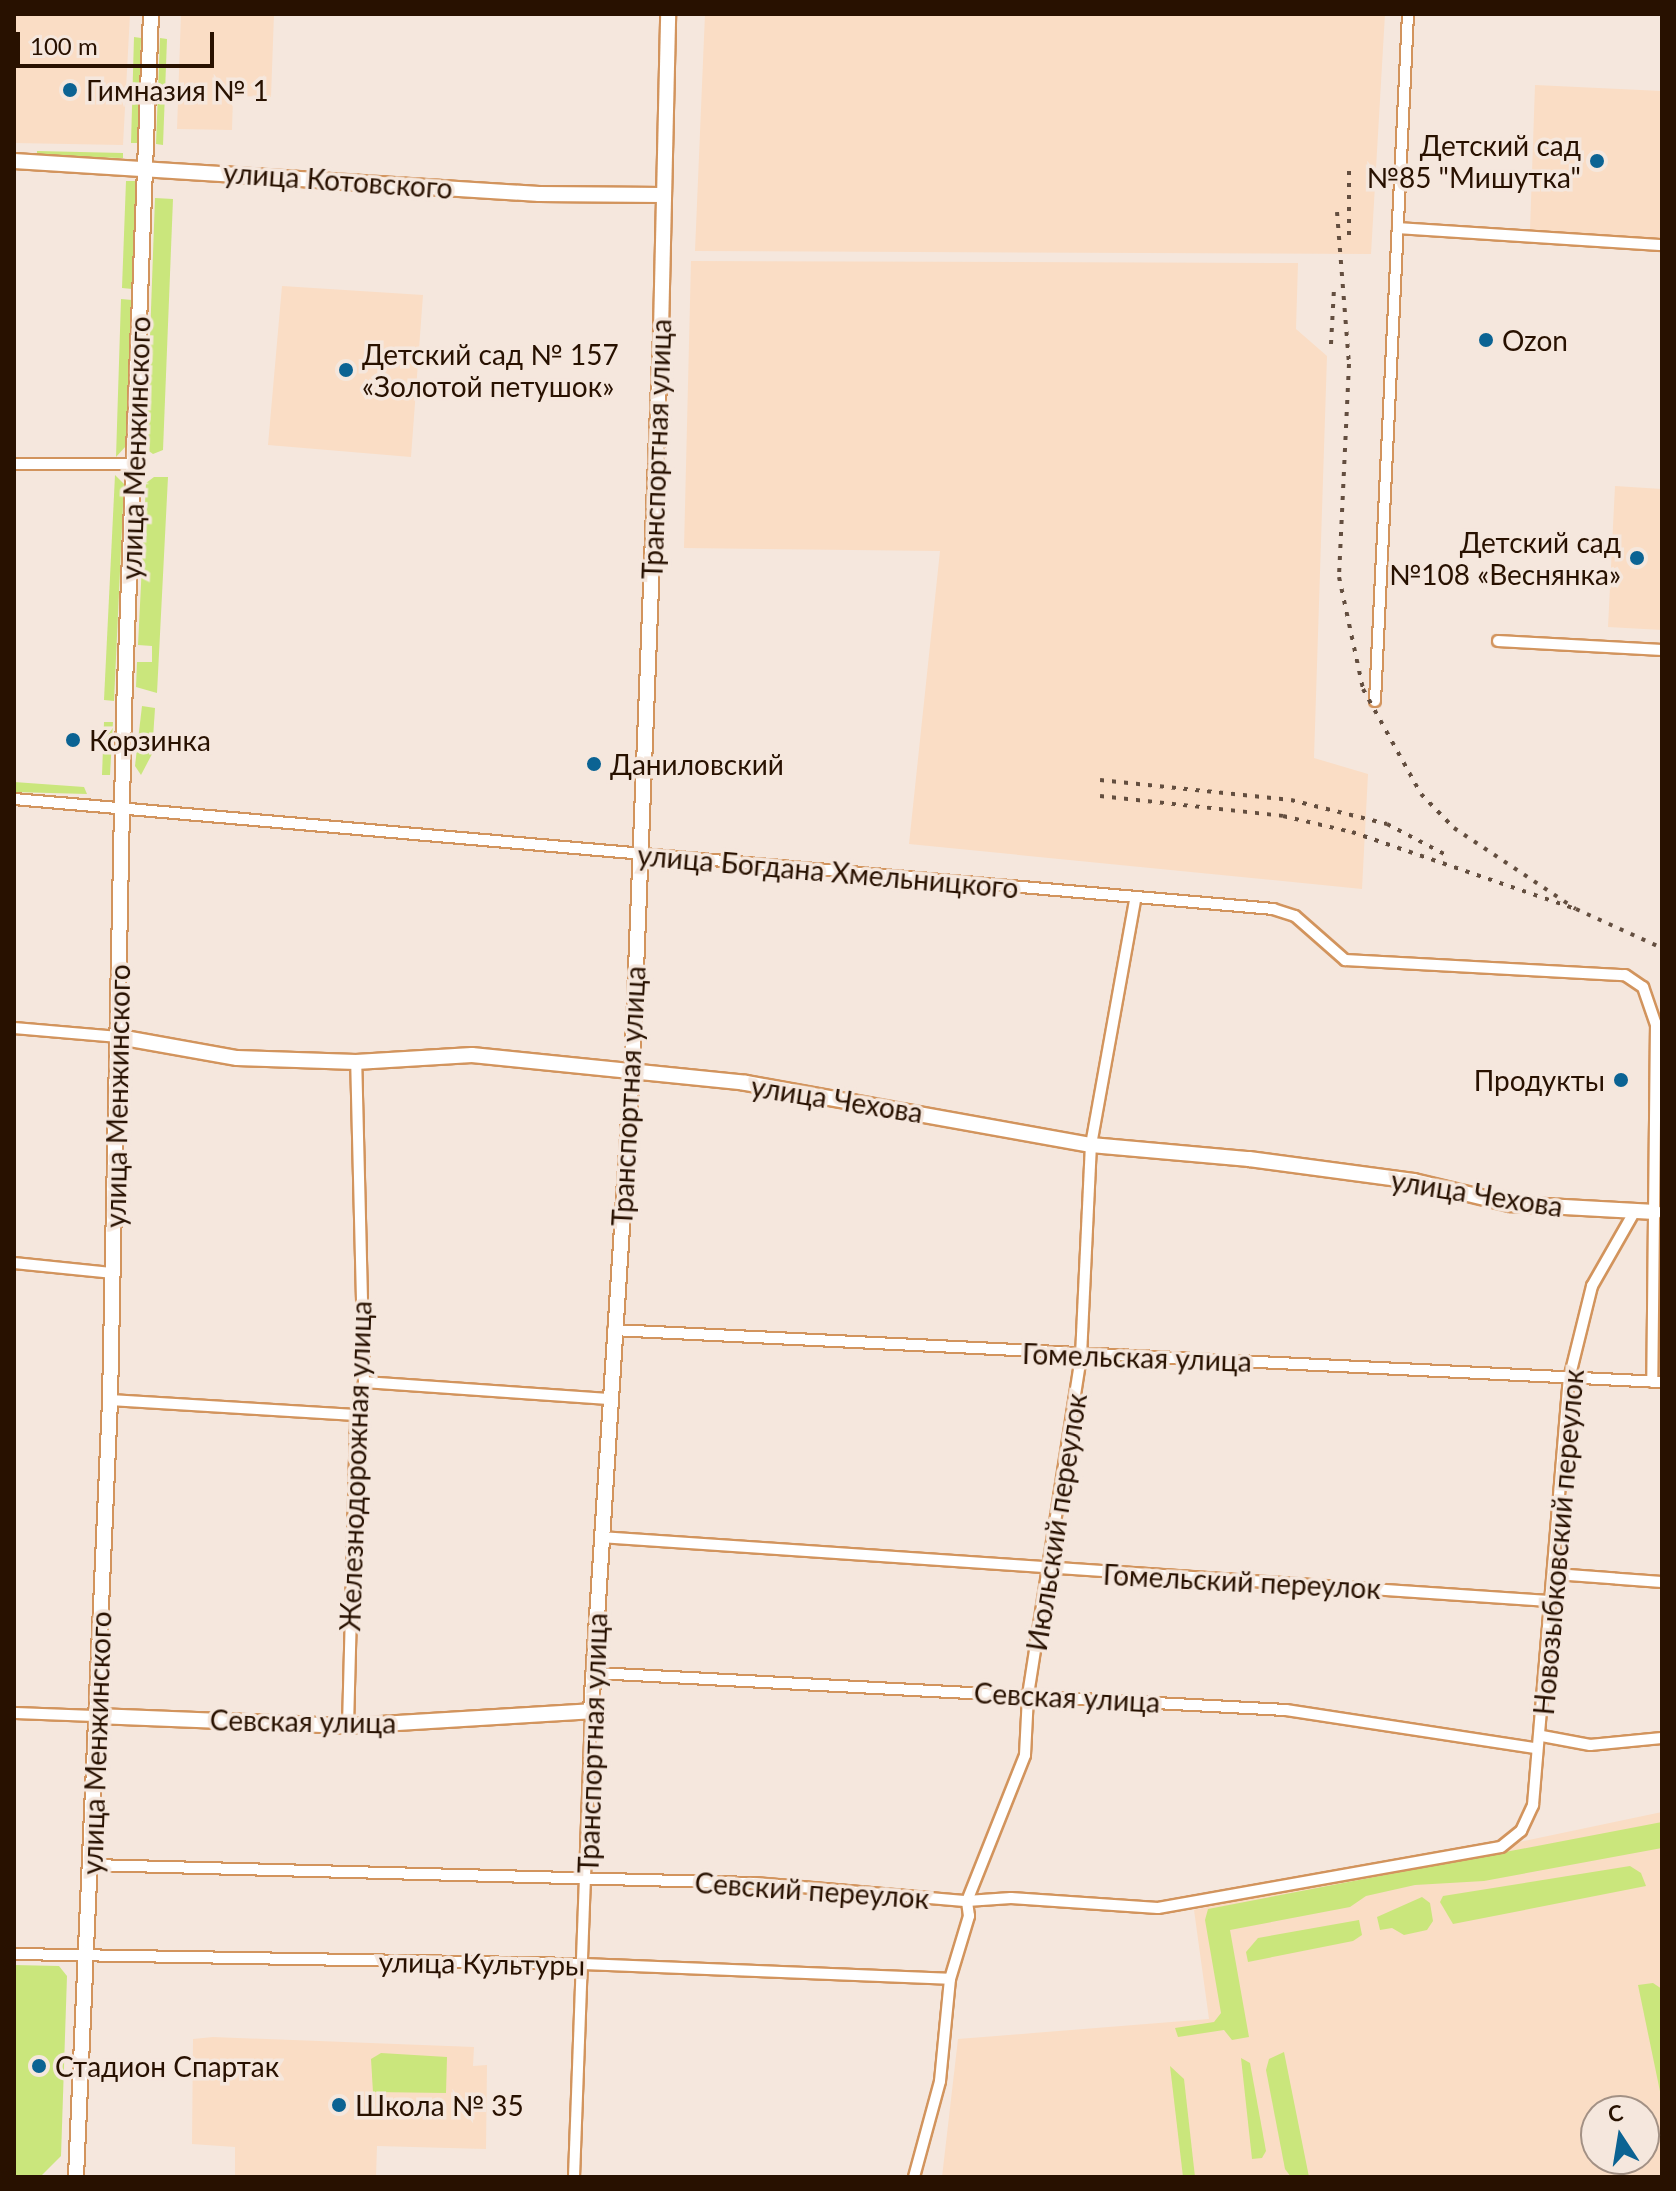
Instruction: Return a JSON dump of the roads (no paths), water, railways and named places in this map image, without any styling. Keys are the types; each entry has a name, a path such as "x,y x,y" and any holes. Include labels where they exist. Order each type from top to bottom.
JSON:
{"street":[{"name":"улица Менжинского","path":"76,2177 110,1400 123,808 151,14"},
{"name":"Транспортная улица","path":"574,2177 600,1537 632,1072 661,346 668,14"},
{"path":"1375,701 1408,14"},
{"name":"улица Котовского","path":"14,161 539,194 662,195"},
{"path":"1398,228 1662,245"},
{"path":"14,464 135,464"},
{"path":"1498,641 1662,650"},
{"name":"улица Богдана Хмельницкого","path":"14,799 1135,901 1273,909 1295,916 1326,947 1356,962 1625,975 1643,987 1656,1024 1655,1212"},
{"name":"Июльский переулок","path":"914,2177 940,2081 950,1979 969,1916 967,1901 1025,1755 1028,1695 1050,1570 1081,1356 1091,1145 1135,901"},
{"name":"улица Чехова","path":"14,1028 119,1037 237,1058 356,1062 472,1055 746,1083 1091,1145 1249,1159 1414,1181 1510,1204 1633,1214 1655,1212"},
{"name":"Железнодорожная улица","path":"348,1726 356,1415 364,1382 356,1062"},
{"path":"1655,1212 1657,1382"},
{"name":"Новозыбковский переулок","path":"1521,1831 1533,1805 1535,1748 1542,1736 1549,1601 1555,1574 1569,1379 1592,1286 1633,1214"},
{"path":"14,1263 113,1273"},
{"name":"Гомельская улица","path":"613,1330 1081,1356 1657,1382"},
{"path":"364,1382 608,1399"},
{"path":"110,1400 356,1415"},
{"name":"Гомельский переулок","path":"600,1537 1050,1570 1549,1601"},
{"path":"1555,1574 1662,1582"},
{"name":"Севская улица","path":"596,1673 1286,1710 1535,1748"},
{"name":"Севская улица","path":"14,1713 348,1726 591,1711"},
{"path":"1542,1736 1590,1745 1662,1738"},
{"name":"Севский переулок","path":"92,1865 755,1883 967,1901 1011,1898 1158,1908 1501,1847 1521,1831"},
{"name":"улица Культуры","path":"14,1954 582,1964 950,1979"}],"railway":[{"path":"1349,170 1349,235"},
{"path":"1337,212 1349,364 1339,577 1363,689 1421,794 1454,828 1576,909"},
{"path":"1331,344 1334,288"},
{"path":"1100,780 1291,800 1387,824 1448,856"},
{"path":"1100,796 1283,816 1352,832 1576,909 1662,948"}],"place":[{"name":"Гимназия № 1","path":"70,90"},
{"name":"Детский сад №85 \"Мишутка\"","path":"1597,161"},
{"name":"Ozon","path":"1486,340"},
{"name":"Детский сад № 157 «Золотой петушок»","path":"346,370"},
{"name":"Детский сад №108 «Веснянка»","path":"1637,558"},
{"name":"Корзинка","path":"73,740"},
{"name":"Даниловский","path":"594,764"},
{"name":"Продукты","path":"1621,1080"},
{"name":"Стадион Спартак","path":"39,2066"},
{"name":"Школа № 35","path":"339,2105"}]}
